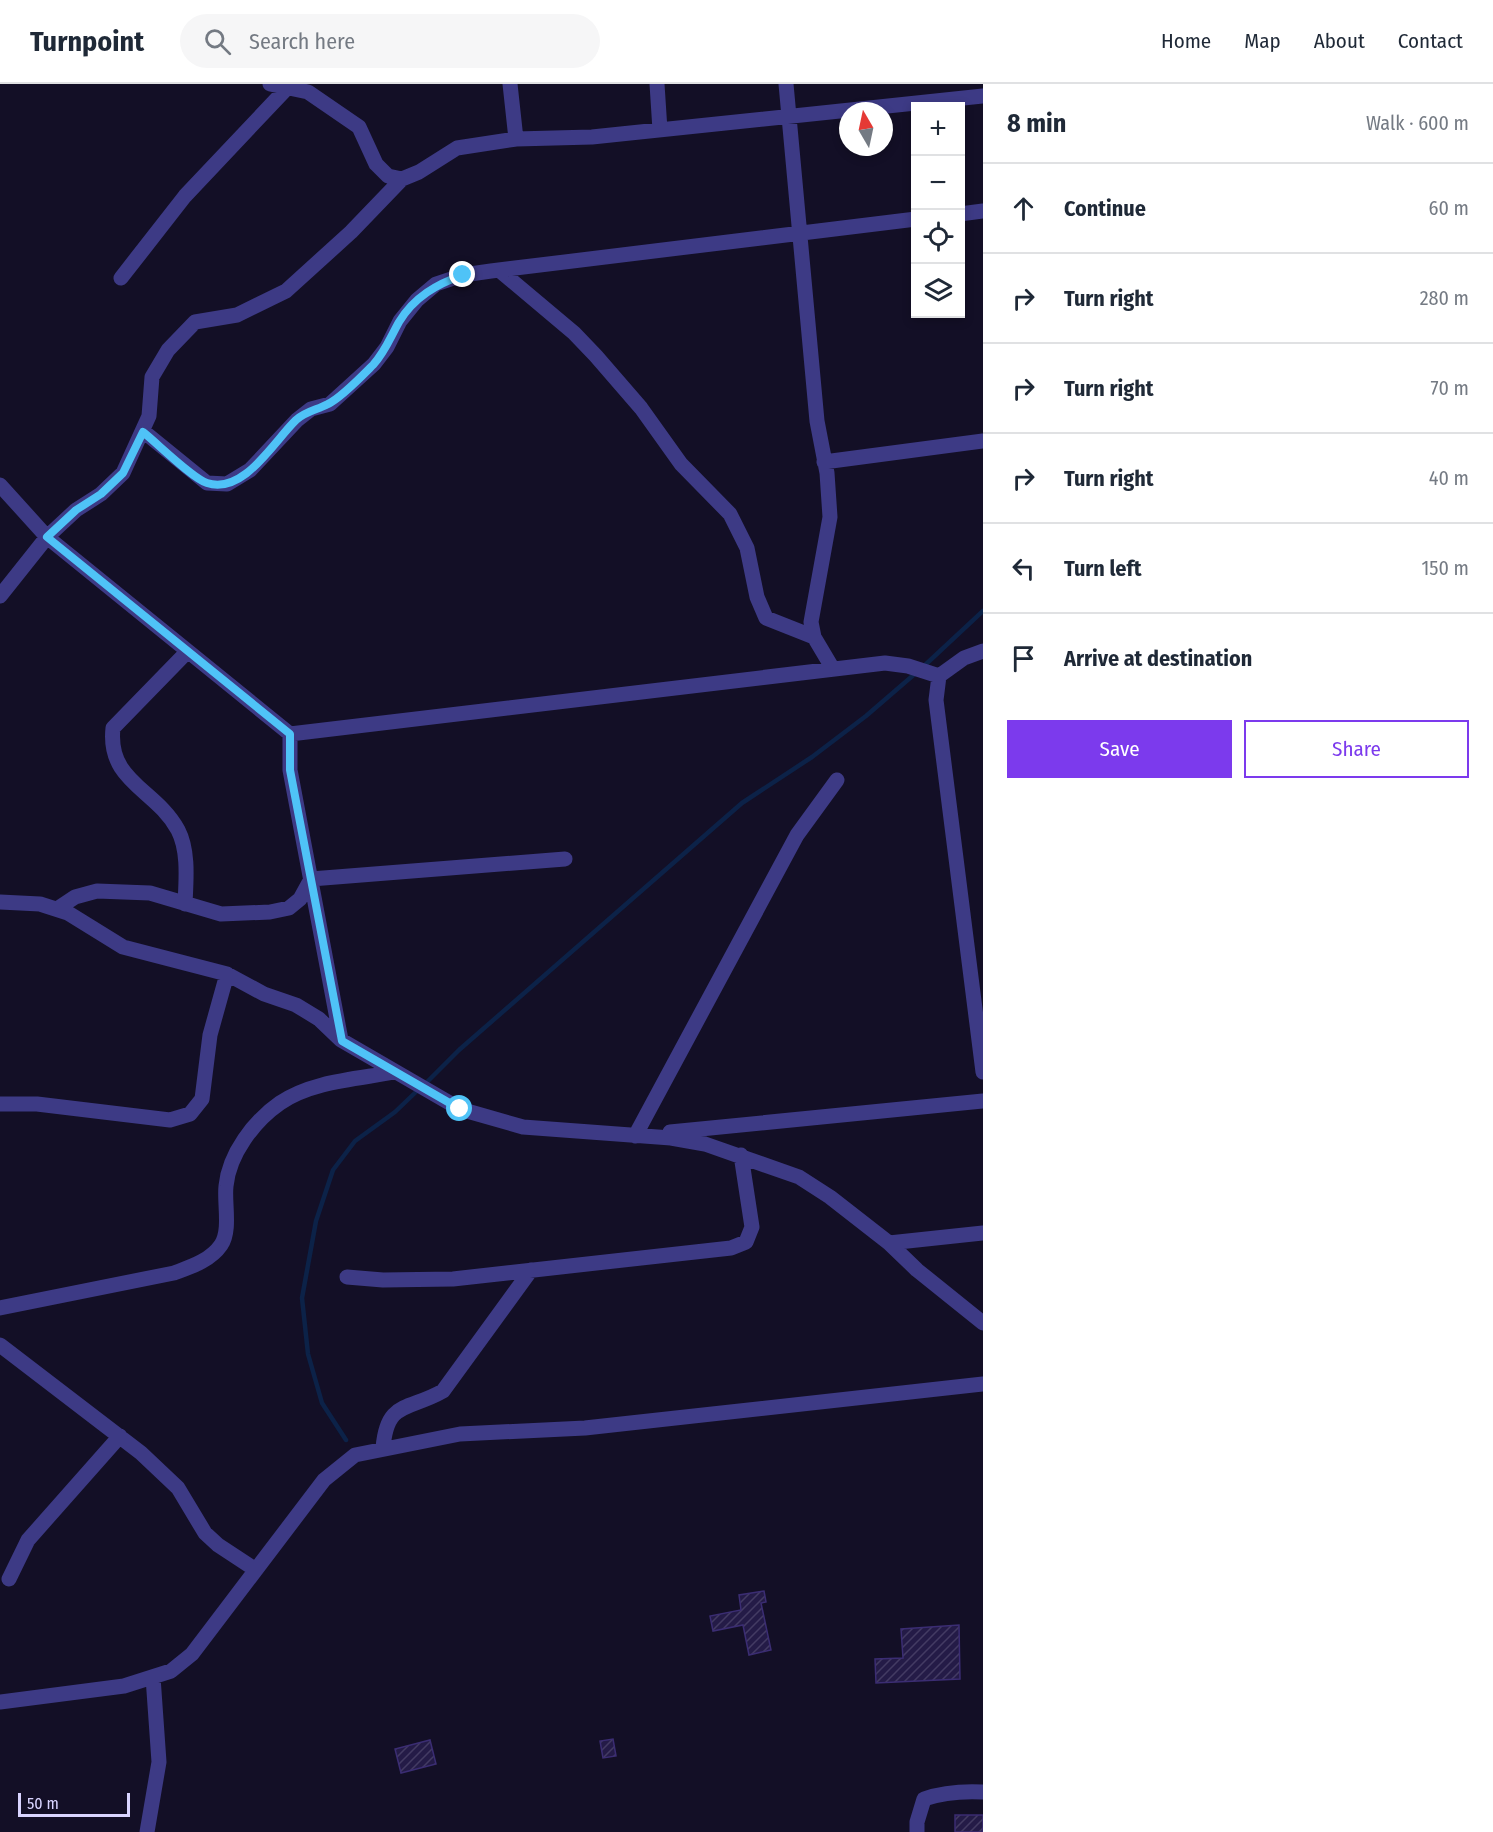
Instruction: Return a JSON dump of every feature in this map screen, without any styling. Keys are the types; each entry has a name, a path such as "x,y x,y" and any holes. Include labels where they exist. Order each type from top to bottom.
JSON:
{"street":[{"path":"270,84 309,92 359,127 376,164 388,176 402,179"},
{"path":"510,84 516,139"},
{"path":"657,84 660,130"},
{"path":"786,84 817,421 830,517 811,622 814,638 833,669"},
{"path":"121,278 185,196 286,88"},
{"path":"0,596 47,537 76,510 101,494 123,473 143,432 148,416 152,377 168,350 195,322 237,315 286,291 351,232 402,179 419,172 457,148 516,139 592,137 983,96"},
{"path":"965,213 983,211"},
{"path":"143,432 207,483 227,484 250,471 297,420 311,409 330,404 374,364 387,347 400,321 417,300 436,284 463,275 499,270 911,220"},
{"path":"499,270 574,333 596,356 641,408 681,464 730,514 747,548 757,597 766,618 814,638"},
{"path":"824,462 983,441"},
{"path":"0,485 47,537 290,734 885,663 908,666 933,674 983,651"},
{"path":"185,904 186,874 179,831 165,812 122,769 115,760 111,745 114,728 119,720 187,652"},
{"path":"933,674 983,1072"},
{"path":"290,734 290,770 342,1041"},
{"path":"635,1136 797,835 837,780"},
{"path":"311,879 565,859"},
{"path":"57,909 75,897 97,891 150,892 221,914 270,912 289,908 300,899 311,879"},
{"path":"0,902 40,904 57,909 68,913 123,947 227,974 264,993 296,1005 319,1019 342,1041 460,1109 489,1119 523,1127 705,1144 799,1177 830,1197 983,1323"},
{"path":"0,1104 37,1104 170,1120 190,1114 202,1099 210,1035 227,974"},
{"path":"0,1308 174,1274 198,1264 222,1245 227,1218 226,1185 237,1153 258,1121 282,1102 315,1087 395,1072"},
{"path":"635,1136 983,1101"},
{"path":"347,1277 419,1280 731,1248 746,1242 752,1227 741,1155"},
{"path":"889,1244 983,1233"},
{"path":"383,1448 385,1425 398,1409 426,1401 443,1391 531,1270"},
{"path":"0,1345 120,1436 178,1488 205,1533 218,1545 256,1570"},
{"path":"0,1702 124,1686 171,1671 192,1654 324,1480 355,1455 460,1434 585,1428 983,1384"},
{"path":"9,1579 28,1540 120,1436"},
{"path":"147,1832 159,1762 153,1677"},
{"path":"917,1832 917,1822 924,1799 947,1793 983,1792"}],"building":[{"path":"764,1591 766,1602 761,1603 771,1650 749,1655 743,1625 713,1631 710,1616 741,1610 739,1595"},
{"path":"959,1625 960,1679 876,1683 875,1659 903,1658 901,1629"},
{"path":"613,1739 616,1756 603,1758 600,1741"},
{"path":"430,1740 436,1764 401,1773 395,1749"},
{"path":"955,1815 983,1815 983,1832 955,1832"}],"waterway":[{"path":"924,666 983,611"},
{"path":"425,1084 459,1050 742,803 812,757 866,716 917,672"},
{"path":"346,1440 322,1403 308,1354 302,1298 316,1221 333,1170 355,1141 395,1112 419,1089"}],"route":[{"path":"460,1109 342,1041 290,770 290,734 47,537 76,510 101,494 123,473 143,432 207,483 227,484 250,471 297,420 311,409 330,404 374,364 387,347 400,321 417,300 436,284 463,275"}]}
